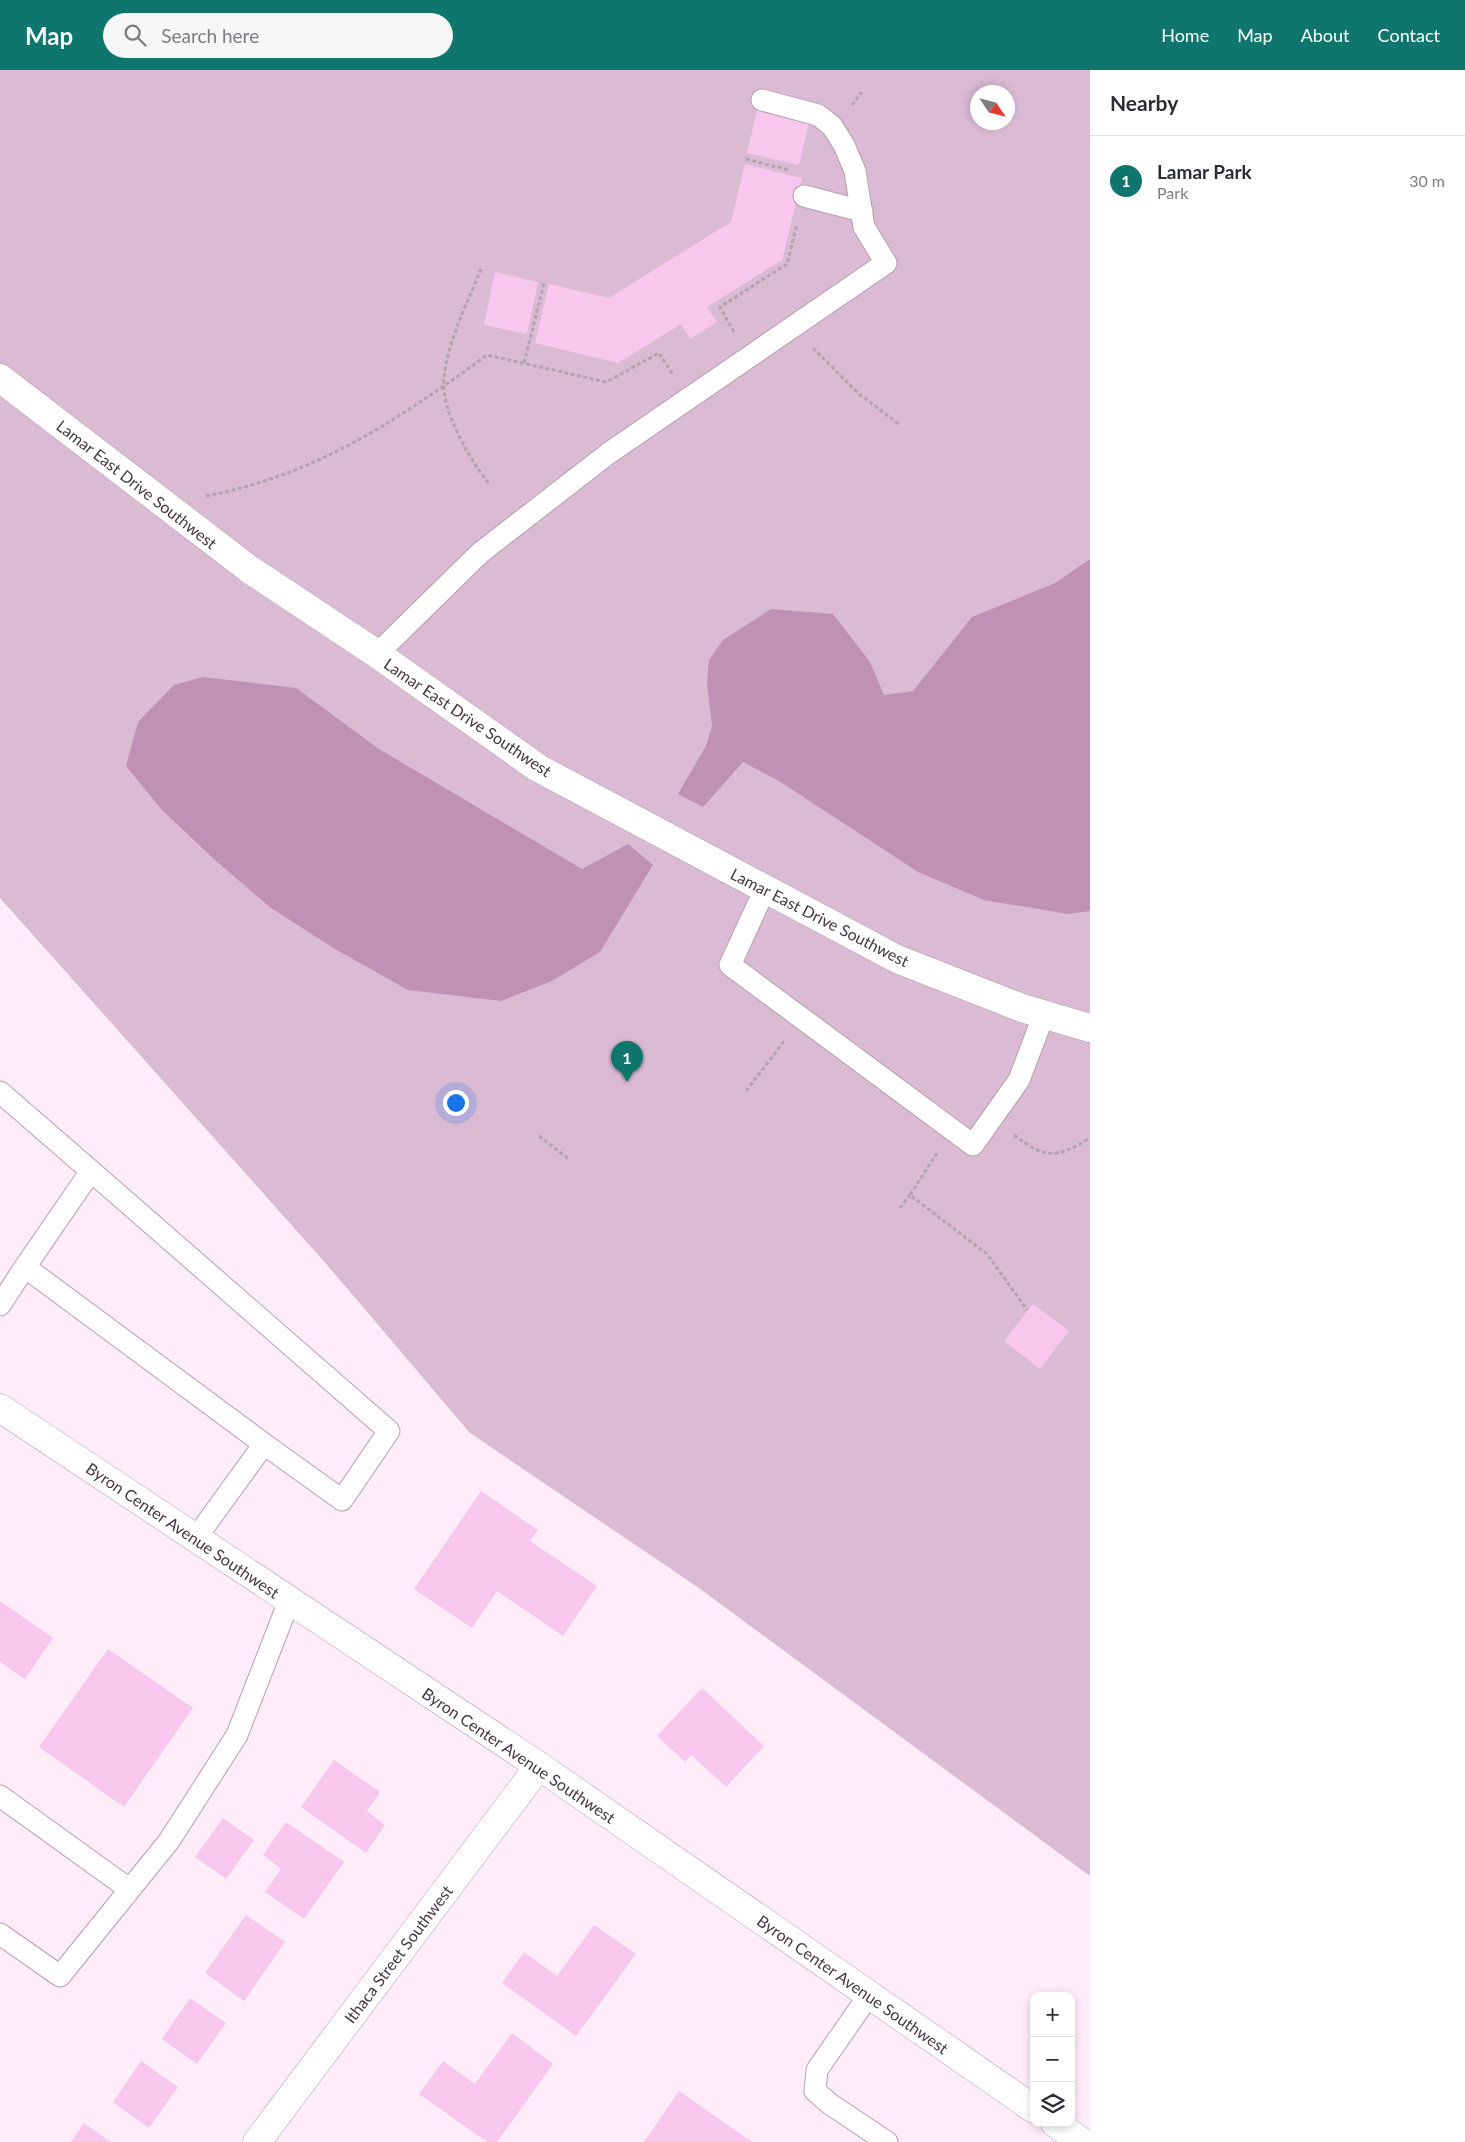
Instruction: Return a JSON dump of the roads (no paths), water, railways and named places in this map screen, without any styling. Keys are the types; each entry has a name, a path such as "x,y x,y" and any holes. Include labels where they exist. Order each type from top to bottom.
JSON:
{"street":[{"name":"Lamar East Drive Southwest","path":"0,378 248,569 377,654 538,768 897,959 1044,1014 1090,1028"},
{"name":"Byron Center Avenue Southwest","path":"0,1408 539,1766 1030,2106"},
{"name":"Ithaca Street Southwest","path":"257,2142 539,1766"},
{"path":"1061,2127 1082,2142"}],"lane":[{"path":"377,654 480,553 609,453 886,263 864,227 855,170 844,145 832,126 818,116 762,100"},
{"path":"804,196 862,211"},
{"path":"765,889 730,965 973,1145 1019,1080 1044,1014"},
{"path":"0,1092 389,1431 342,1500 25,1267"},
{"path":"0,1305 91,1171"},
{"path":"196,1538 264,1444"},
{"path":"0,1934 60,1976 169,1841 237,1735 289,1601"},
{"path":"0,1796 129,1889"},
{"path":"869,1995 817,2070 815,2092 887,2142"}],"place":[{"name":"Lamar Park","path":"627,1082"}]}
